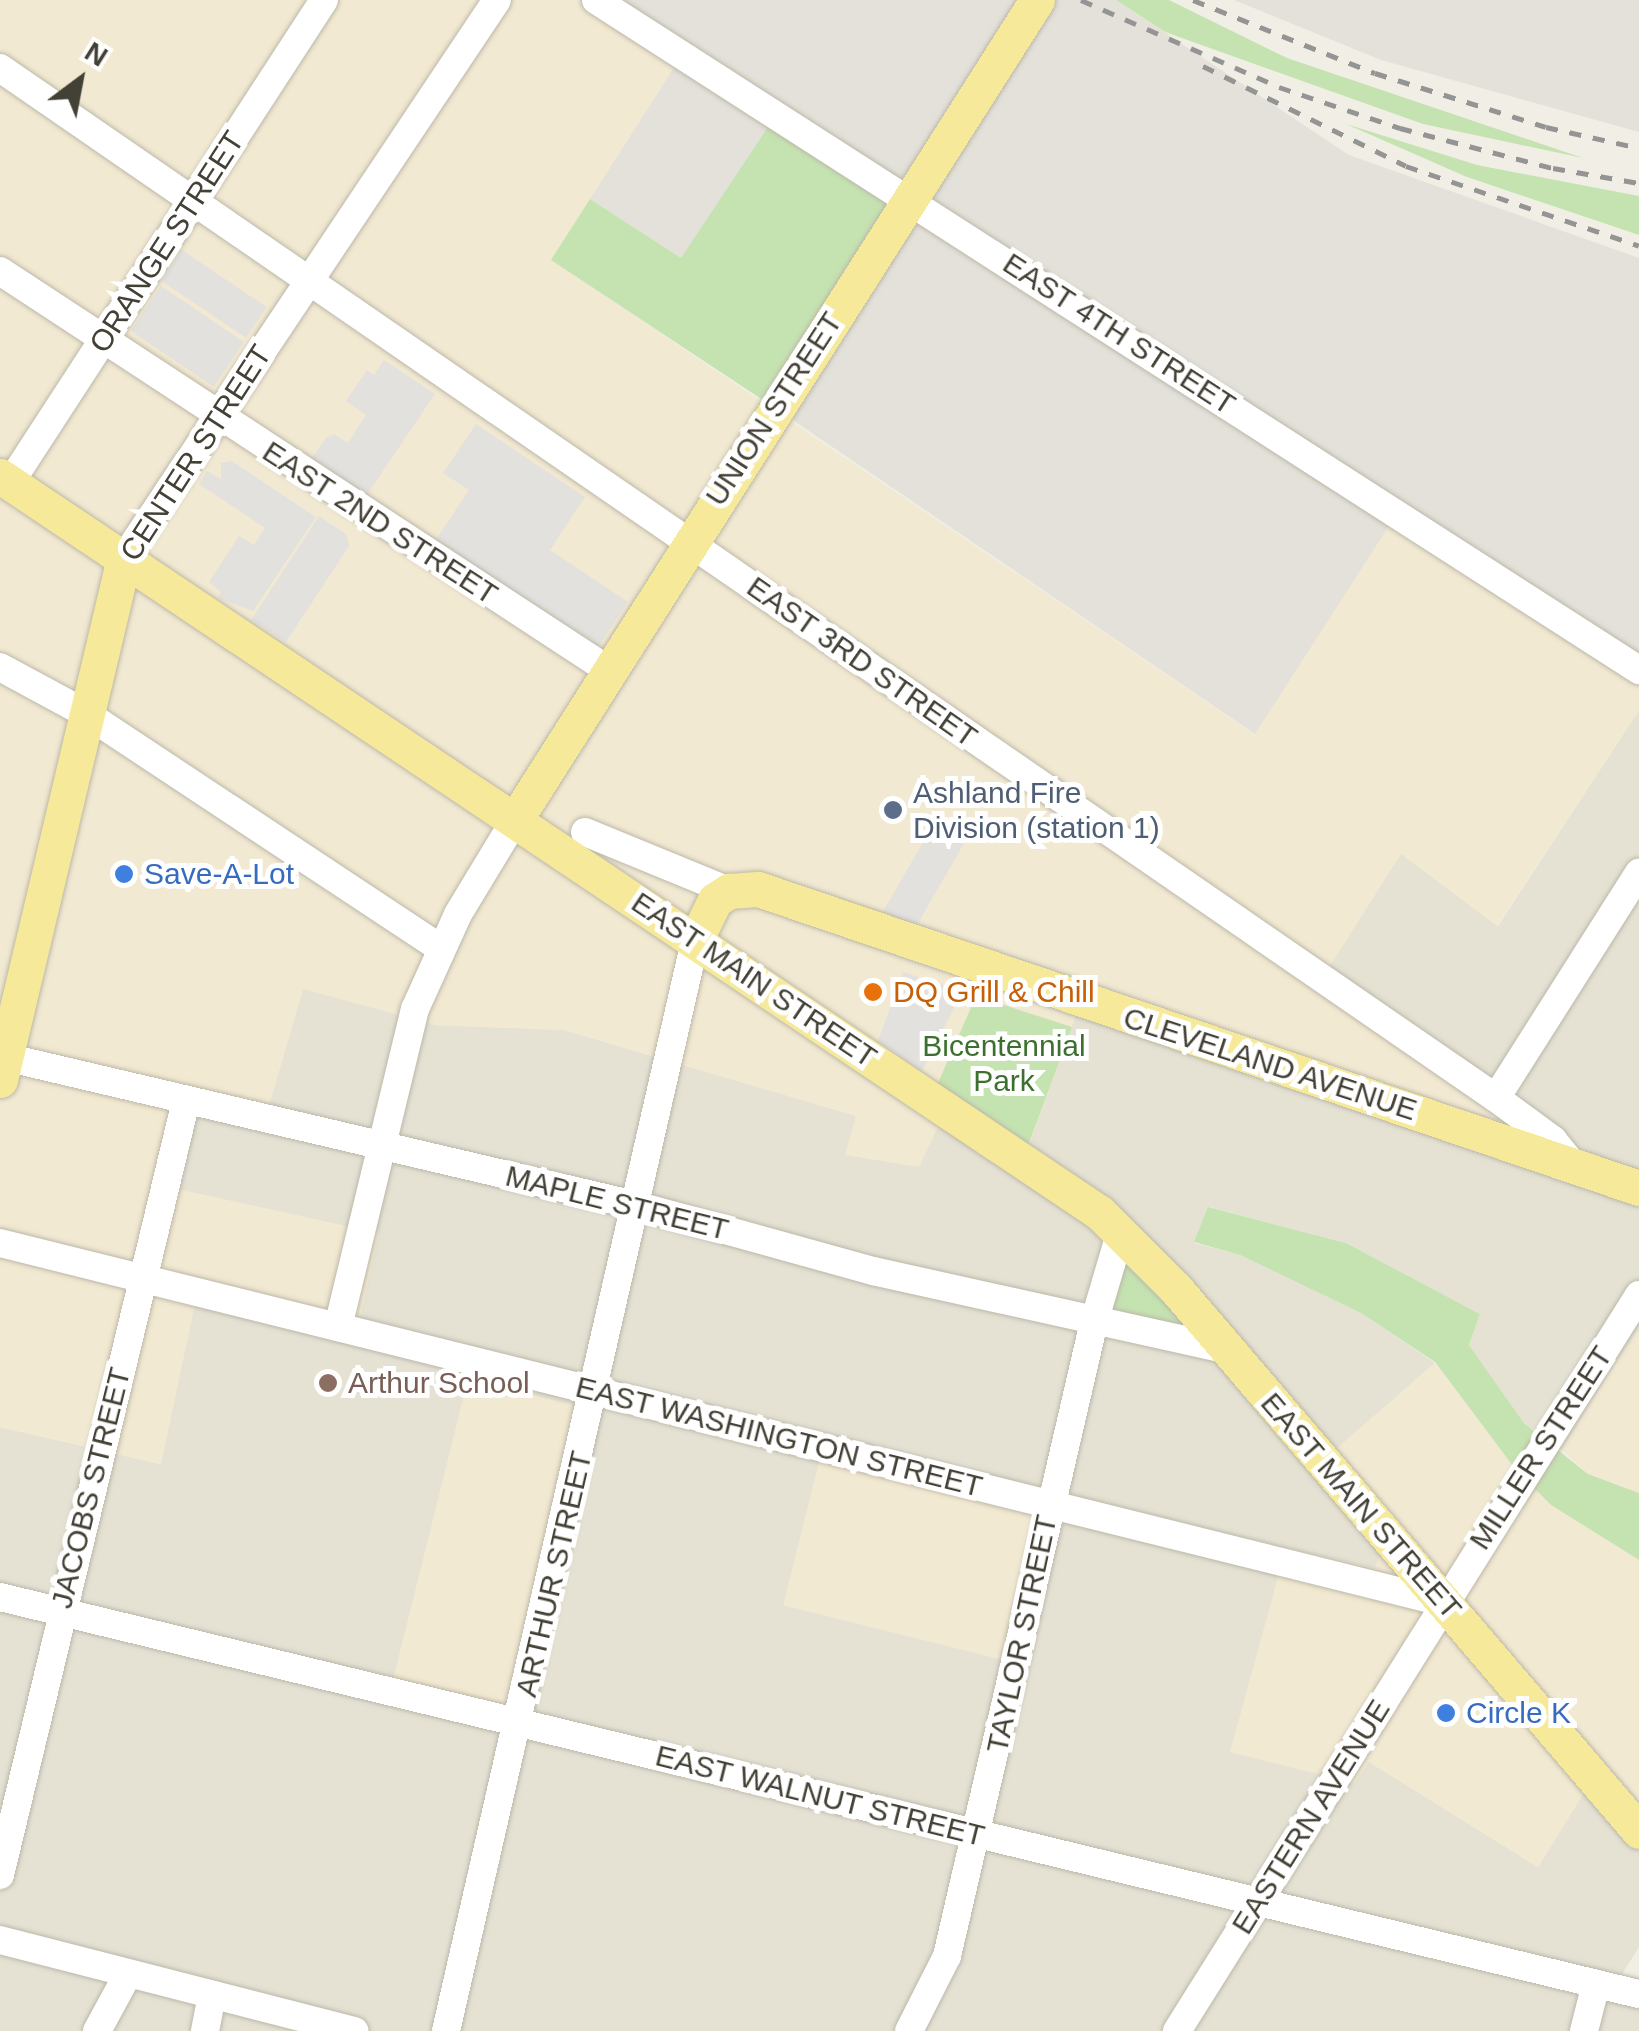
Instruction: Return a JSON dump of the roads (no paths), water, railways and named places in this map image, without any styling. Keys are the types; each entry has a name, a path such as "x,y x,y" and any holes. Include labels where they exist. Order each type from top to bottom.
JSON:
{"main road":[{"name":"UNION STREET","path":"514,820 1038,0"},
{"name":"EAST MAIN STREET","path":"5,479 695,940 1122,1232 1228,1350 1639,1831"},
{"name":"CENTER STREET","path":"3,1069 124,558"},
{"name":"CLEVELAND AVENUE","path":"729,891 758,890 1639,1188"},
{"path":"695,940 715,900 729,891"}],"street":[{"name":"ORANGE STREET","path":"5,479 103,340 324,0"},
{"name":"CENTER STREET","path":"124,558 497,0"},
{"name":"EAST 4TH STREET","path":"596,0 1639,670"},
{"name":"EAST 3RD STREET","path":"0,68 195,198 1496,1098 1553,1140 1573,1165"},
{"name":"EAST 2ND STREET","path":"0,271 608,670"},
{"path":"0,668 85,713 441,949"},
{"path":"338,1328 378,1146 415,1009 441,949 514,820"},
{"name":"CLEVELAND AVENUE","path":"584,832 729,891"},
{"path":"1496,1098 1639,874"},
{"name":"ARTHUR STREET","path":"446,2031 597,1392 634,1204 695,940"},
{"name":"MAPLE STREET","path":"3,1069 186,1101 634,1204 872,1271 1228,1350"},
{"name":"JACOBS STREET","path":"0,1875 60,1612 186,1101"},
{"name":"TAYLOR STREET","path":"909,2031 947,1956 1094,1322 1122,1232"},
{"name":"EAST WASHINGTON STREET","path":"0,1243 1442,1602"},
{"name":"MILLER STREET","path":"1442,1602 1639,1295"},
{"name":"EAST WALNUT STREET","path":"0,1597 1639,1994"},
{"name":"EASTERN AVENUE","path":"1178,2031 1442,1602"},
{"path":"0,1940 320,2027 356,2031"},
{"path":"97,2031 128,1974"},
{"path":"1584,2031 1596,1984"},
{"path":"205,2031 212,1995"}],"railway":[{"path":"1081,0 1279,87 1400,128 1553,168 1639,183"},
{"path":"1193,0 1375,73 1546,127 1639,148"},
{"path":"1203,66 1406,166 1639,246"}],"place":[{"name":"Ashland Fire Division (station 1)","path":"893,810"},
{"name":"Save-A-Lot","path":"124,874"},
{"name":"DQ Grill & Chill","path":"873,992"},
{"name":"Arthur School","path":"328,1383"},
{"name":"Circle K","path":"1446,1713"}],"park label":[{"name":"Bicentennial Park","path":"1004,1063"}]}
